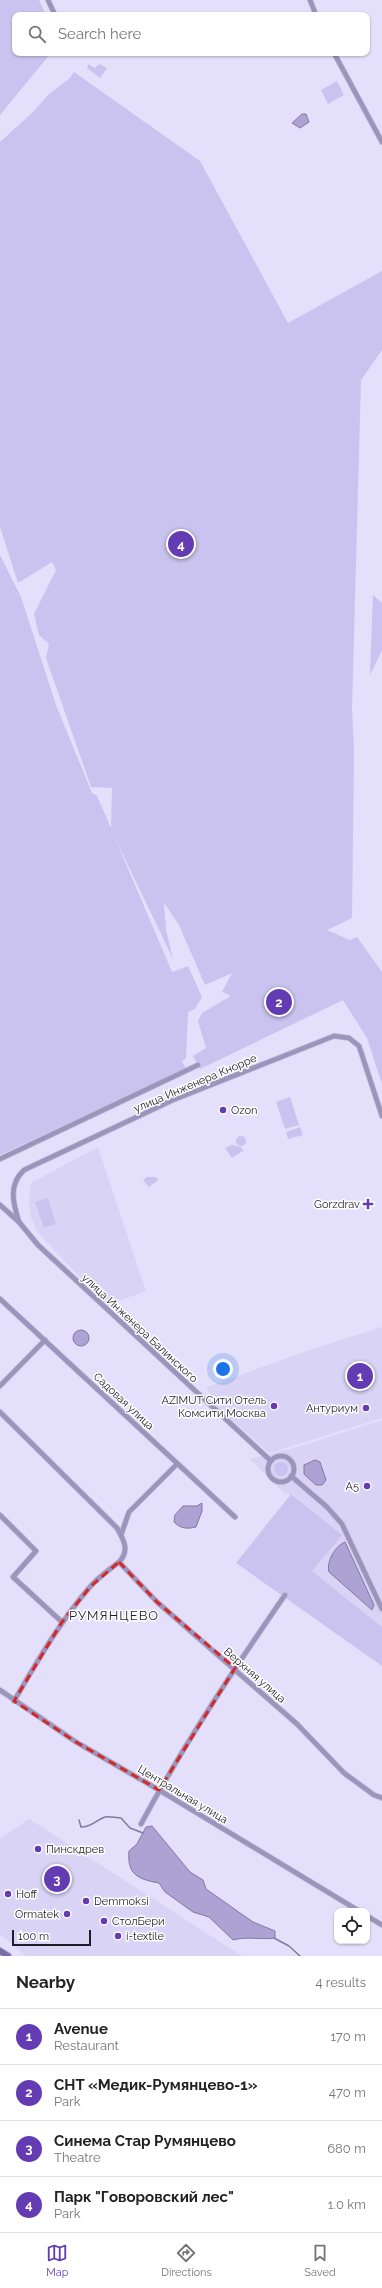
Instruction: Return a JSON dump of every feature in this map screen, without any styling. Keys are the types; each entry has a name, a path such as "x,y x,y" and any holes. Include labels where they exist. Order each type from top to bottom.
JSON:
{"main road":[{"path":"0,1951 8,1956"}],"street":[{"path":"48,0 54,12"},
{"path":"310,0 315,12"},
{"path":"336,56 382,142"},
{"name":"улица Инженера Кнорре","path":"19,1222 13,1203 13,1190 14,1182 24,1170 173,1100 334,1036 349,1038 359,1046 382,1116"},
{"path":"0,1159 198,1065"},
{"name":"улица Инженера Балинского","path":"0,1205 19,1222 38,1245 271,1461"},
{"name":"Садовая улица","path":"0,1298 235,1517"},
{"path":"0,1386 45,1340"},
{"path":"0,1412 101,1510 121,1535 125,1543 125,1551 119,1562 90,1587 62,1622 42,1651 14,1701"},
{"path":"279,1457 287,1459 293,1465 291,1476 284,1481 274,1480 268,1471 271,1461 279,1457"},
{"path":"121,1535 129,1512 177,1464"},
{"path":"291,1476 327,1507 342,1524 382,1609"},
{"path":"0,1515 36,1551 13,1577 62,1622"},
{"name":"Верхняя улица","path":"119,1562 157,1602 235,1668 297,1724 344,1773 374,1795 382,1798"},
{"path":"141,1824 159,1790 235,1668 285,1595"},
{"name":"Центральная улица","path":"0,1690 76,1742 159,1790 354,1908"},
{"path":"370,1918 382,1925"}],"highlighted area":[{"path":"119,1562 157,1602 235,1668 159,1790 76,1742 14,1701 62,1622 90,1587"}],"shaded area":[{"path":"0,0 39,0 45,12 12,12 12,56 49,56 0,115"},
{"path":"88,64 95,68 99,64 107,68 100,78 87,68"},
{"path":"74,72 200,161 288,323 382,271 382,350 361,380 352,708 354,750 352,918 327,930 350,940 357,937 382,972 382,1084 367,1038 343,1000 200,1069 193,1056 206,1048 198,1021 202,1013 231,996 222,992 232,973 205,985 179,925 164,903 166,930 173,959 115,838 172,972 188,966 202,997 195,1009 188,1012 186,1058 182,1061 186,1069 0,1155 0,555 21,597 56,705 92,793 97,796 111,828 112,788 91,787 46,658 49,644 39,635 34,614 56,570 52,562 18,583 0,527 0,142 34,111 48,95 69,79"},
{"path":"337,81 344,95 328,104 321,90"},
{"path":"302,114 306,114 309,122 300,128 292,123"},
{"path":"373,595 382,603 382,650 370,675"},
{"path":"290,1097 299,1125 285,1129 276,1102"},
{"path":"300,1127 303,1135 288,1139 286,1132"},
{"path":"241,1136 246,1141 241,1146 236,1141"},
{"path":"232,1145 241,1147 243,1151 232,1158 225,1148"},
{"path":"98,1147 146,1291 107,1305 37,1232 31,1217 29,1202 31,1183"},
{"path":"147,1177 156,1177 158,1180 149,1187 143,1180"},
{"path":"48,1198 56,1224 44,1228 35,1202"},
{"path":"382,1327 382,1418 269,1453 213,1403 207,1387 310,1350"},
{"path":"78,1330 84,1330 89,1335 87,1344 84,1346 78,1346 73,1341 73,1335"},
{"path":"382,1420 382,1627 312,1571 341,1535 292,1494 284,1493 250,1459 301,1446"},
{"path":"315,1460 320,1462 326,1480 322,1485 316,1485 304,1474 304,1465"},
{"path":"281,1462 286,1464 288,1469 286,1474 281,1476 276,1474 274,1469 276,1464"},
{"path":"291,1494 342,1535 312,1571 382,1627 382,1666 236,1563"},
{"path":"202,1503 202,1511 196,1527 184,1528 174,1522 175,1515 183,1506 197,1506"},
{"path":"345,1542 374,1605 372,1610 329,1572 328,1568 332,1555 341,1544"},
{"path":"29,1819 242,1956 26,1956 0,1934 0,1839"},
{"path":"152,1826 190,1872 203,1880 206,1889 253,1922 275,1931 275,1938 244,1938 233,1940 209,1917 193,1912 165,1892 159,1883 145,1880 135,1874 130,1865 129,1851 137,1844 146,1827"}],"waterway":[{"path":"79,1820 81,1827 85,1827 105,1817 121,1818 130,1828 143,1833"},
{"path":"274,1938 289,1946 300,1956"}],"place":[{"name":"Парк \"Говоровский лес\"","path":"181,544"},
{"name":"СНТ «Медик-Румянцево-1»","path":"279,1002"},
{"name":"Ozon","path":"223,1110"},
{"name":"Gorzdrav","path":"368,1204"},
{"name":"Avenue","path":"360,1376"},
{"name":"AZIMUT Сити Отель Комсити Москва","path":"274,1406"},
{"name":"Антуриум","path":"366,1408"},
{"name":"А5","path":"367,1486"},
{"name":"Пинскдрев","path":"38,1849"},
{"name":"Синема Стар Румянцево","path":"57,1879"},
{"name":"Hoff","path":"8,1894"},
{"name":"Demmoksi","path":"86,1901"},
{"name":"Ormatek","path":"67,1914"},
{"name":"СтолБери","path":"104,1921"},
{"name":"i-textile","path":"118,1936"}],"district":[{"name":"РУМЯНЦЕВО","path":"114,1615"}]}
